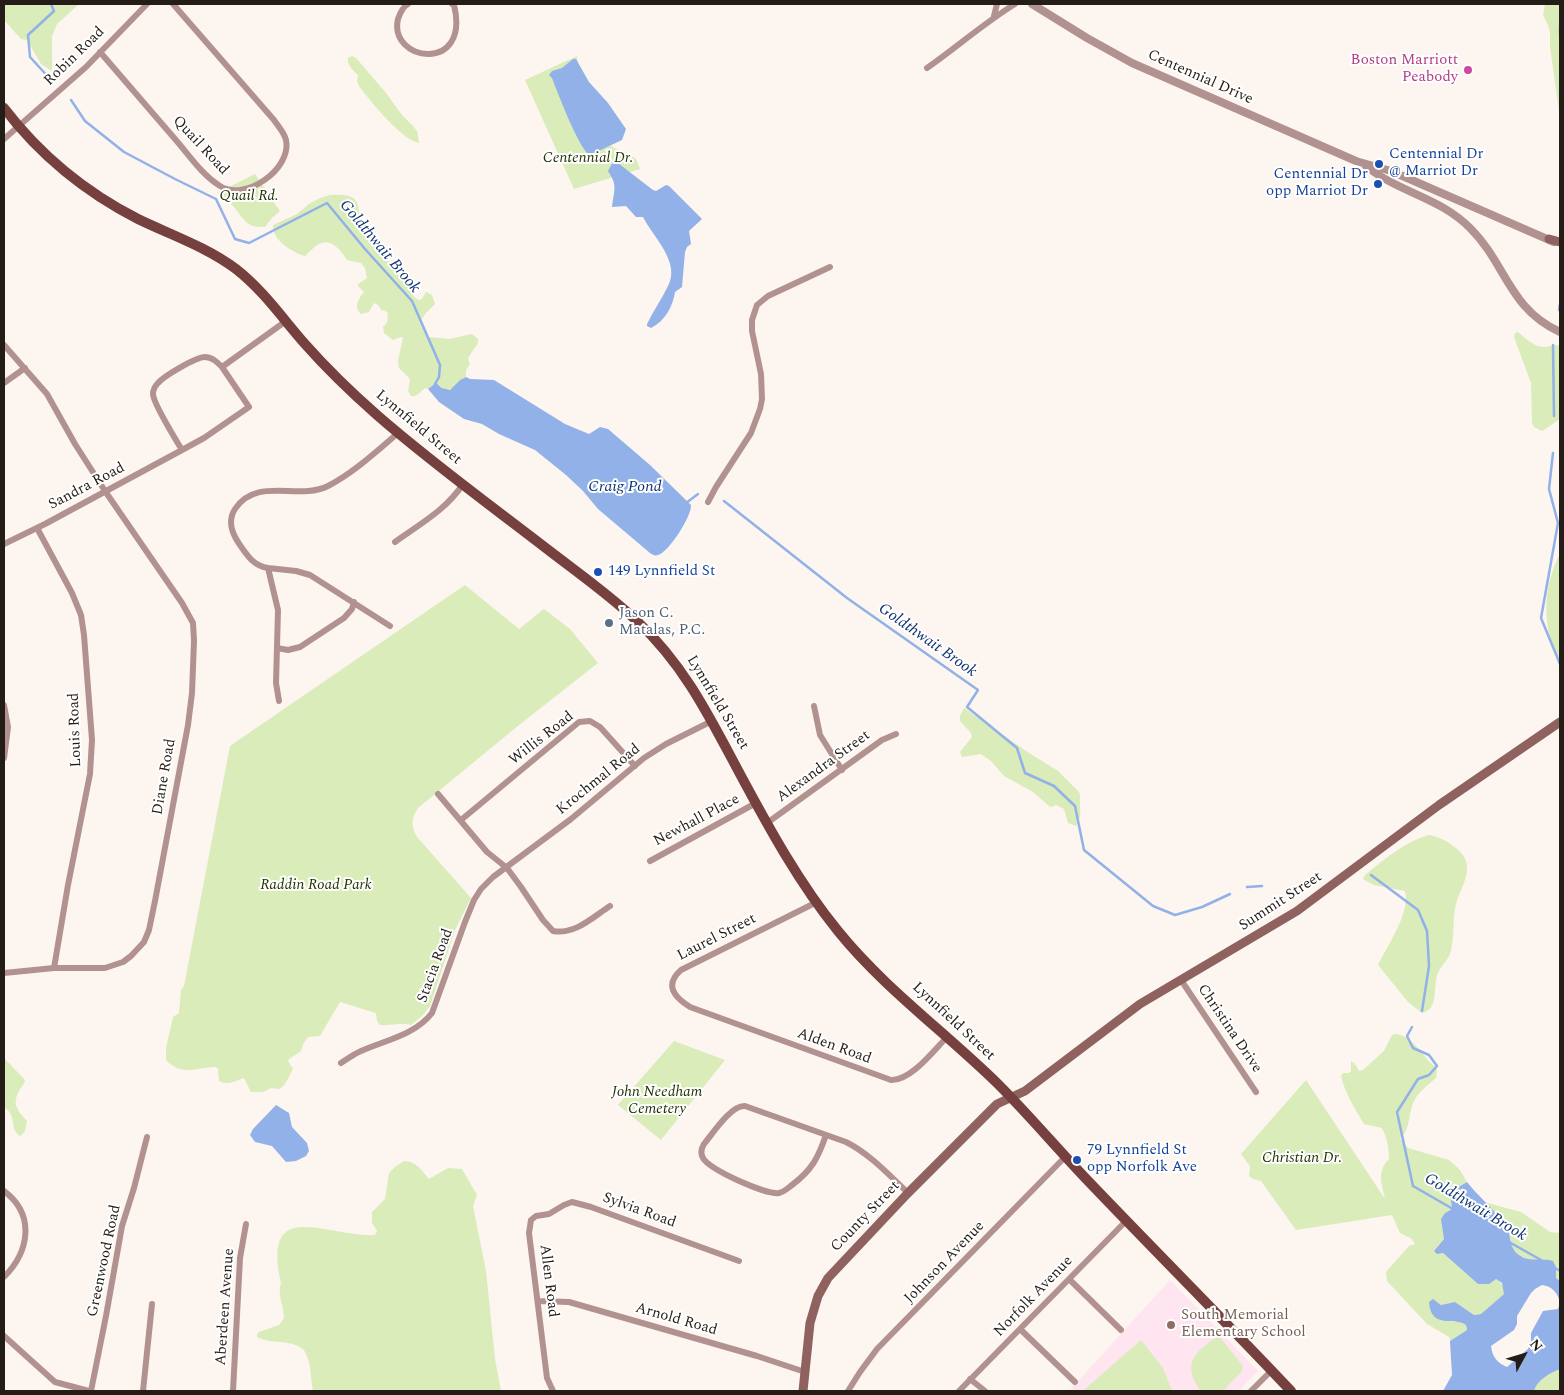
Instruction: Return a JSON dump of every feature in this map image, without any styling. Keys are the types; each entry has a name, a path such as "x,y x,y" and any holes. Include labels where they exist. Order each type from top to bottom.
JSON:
{"main road":[{"name":"Lynnfield Street","path":"4,108 46,156 92,193 132,216 201,247 235,268 257,288 328,369 398,433 620,606 657,640 691,685 791,863 834,926 863,959 948,1036 1011,1098 1126,1221 1291,1391"},
{"path":"1548,239 1560,243"},
{"name":"Summit Street","path":"1011,1098 1025,1091 1131,1010 1297,911 1439,805 1560,722"},
{"name":"County Street","path":"803,1391 810,1323 818,1296 824,1284 833,1272 908,1193 997,1104 1011,1098"}],"street":[{"name":"Robin Road","path":"4,139 86,67 148,4"},
{"name":"Quail Road","path":"100,52 196,164 214,182 222,187 238,190 247,188 266,178 274,172 286,155 285,137 263,108 173,4"},
{"path":"408,4 402,10 399,18 400,36 406,46 415,53 430,55 443,50 452,42 457,30 458,18 454,4"},
{"path":"994,16 997,4"},
{"path":"927,68 958,46 994,16 1015,4"},
{"name":"Centennial Drive","path":"1032,4 1132,63 1365,164 1391,171 1548,239"},
{"name":"Centennial Drive","path":"1365,164 1378,176 1438,203 1464,221 1485,246 1513,292 1527,310 1560,332"},
{"path":"708,502 716,486 751,433 760,409 762,399 761,374 752,331 752,320 757,305 768,296 830,266"},
{"path":"182,450 154,399 155,388 161,380 192,361 201,358 212,358 222,367 286,321"},
{"name":"Diane Road","path":"4,345 47,394 105,492 167,581 193,623 194,641 192,693 188,726 155,901 149,930 144,942 131,956 115,965 97,968 54,968 4,973"},
{"name":"Sandra Road","path":"4,544 204,438 249,407 222,367"},
{"path":"4,383 25,368"},
{"path":"390,626 304,572 268,568 256,564 249,558 231,529 232,515 240,503 251,495 259,492 306,490 328,486 366,460 398,433"},
{"path":"395,542 444,507 453,498 462,484"},
{"name":"Louis Road","path":"37,528 68,585 81,615 92,740 90,774 54,968"},
{"path":"268,568 278,610 276,684 279,701"},
{"path":"277,648 288,650 300,646 344,618 352,609 354,602"},
{"path":"4,705 7,735 4,758"},
{"path":"814,706 820,735 842,770"},
{"name":"Willis Road","path":"460,820 579,722 590,721 600,727 635,766"},
{"name":"Krochmal Road","path":"507,868 571,819 635,766 666,744 712,721"},
{"name":"Alexandra Street","path":"768,823 882,740 896,734"},
{"path":"438,794 487,852 507,868 543,920 554,931 565,932 577,927 610,906"},
{"name":"Newhall Place","path":"650,861 756,803"},
{"name":"Stacia Road","path":"341,1063 360,1052 411,1030 426,1020 432,1013 453,952 474,900 487,883 507,868"},
{"name":"Laurel Street","path":"700,1010 682,1002 674,993 672,987 676,974 716,951 817,902"},
{"name":"Christina Drive","path":"1181,980 1256,1092"},
{"name":"Alden Road","path":"700,1010 896,1081 908,1076 948,1036"},
{"path":"826,1135 816,1162 810,1170 782,1192 777,1193 765,1191 719,1172 708,1164 701,1154 704,1144 732,1111 740,1106 753,1108 846,1142 865,1154 908,1193"},
{"name":"Greenwood Road","path":"90,1391 122,1226 147,1137"},
{"name":"Johnson Avenue","path":"848,1391 877,1349 1066,1156"},
{"path":"4,1191 19,1208 25,1223 26,1238 22,1253 14,1267 4,1278"},
{"name":"Sylvia Road","path":"531,1220 536,1216 549,1214 564,1204 572,1202 591,1207 739,1261"},
{"name":"Allen Road","path":"531,1220 529,1233 539,1301 547,1378 554,1391"},
{"name":"Norfolk Avenue","path":"959,1391 1126,1221"},
{"name":"Aberdeen Avenue","path":"233,1391 240,1258 246,1224"},
{"path":"1069,1280 1121,1330"},
{"name":"Arnold Road","path":"539,1301 569,1302 757,1356 805,1372"},
{"path":"143,1391 152,1304"},
{"path":"1020,1329 1075,1382"},
{"path":"4,1336 55,1382 90,1391"},
{"path":"1251,1391 1271,1370"},
{"path":"970,1379 985,1391"}],"shaded area":[{"name":"South Memorial Elementary School","path":"1170,1280 1258,1371 1239,1391 1069,1391"}],"green space":[{"path":"4,4 79,4 57,24 52,36 52,71 41,64 27,40 21,39 4,20"},
{"path":"1545,4 1560,4 1560,118 1550,47 1550,33 1543,15"},
{"path":"352,56 356,58 417,131 419,143 395,128 364,93 357,81 358,75 348,63 348,58"},
{"name":"Centennial Dr.","path":"577,56 578,73 604,140 614,148 636,159 640,169 574,189 525,80"},
{"name":"Quail Rd.","path":"255,174 280,211 265,227 249,224 233,206 217,193"},
{"path":"330,195 346,195 355,200 359,209 360,225 380,246 392,266 401,272 414,297 419,300 422,299 426,292 432,295 435,304 421,320 428,337 449,339 472,334 478,339 478,343 468,358 470,364 466,370 466,377 452,389 446,390 436,383 428,389 425,388 417,395 411,396 408,391 410,379 399,368 398,361 403,338 393,340 384,333 383,327 387,323 388,313 384,310 382,311 374,303 369,312 361,314 357,308 364,292 358,284 367,278 365,268 361,263 347,260 335,246 327,242 317,245 305,256 289,249 275,235 273,225 297,214 320,198"},
{"path":"1518,332 1537,346 1560,346 1560,419 1542,431 1534,427 1532,423 1531,383 1514,337 1515,333"},
{"path":"1560,553 1560,667 1550,638 1546,610 1550,582"},
{"name":"Raddin Road Park","path":"465,585 519,629 544,609 570,629 598,663 418,808 414,815 414,830 417,837 471,898 455,930 430,1006 411,1025 380,1025 377,1021 376,1013 340,1002 320,1036 308,1037 301,1051 289,1059 288,1061 293,1069 280,1089 271,1088 263,1092 251,1092 244,1078 229,1083 219,1081 218,1069 216,1067 184,1070 172,1065 166,1060 166,1048 173,1017 179,1013 181,990 184,986 230,746"},
{"path":"964,708 1058,771 1079,792 1080,815 1076,826 1068,823 1064,809 1056,805 1049,806 1033,792 1004,776 991,761 981,754 962,757 960,752 972,737 971,733 960,721"},
{"path":"1429,835 1450,843 1456,848 1463,855 1467,869 1455,908 1450,954 1436,978 1431,1007 1428,1011 1422,1013 1408,1002 1378,965 1405,909 1405,891 1374,885 1363,879 1365,875 1395,852 1411,842"},
{"name":"Christian Dr.","path":"1392,1035 1404,1036 1414,1044 1437,1068 1436,1078 1416,1097 1408,1126 1404,1135 1400,1138 1408,1148 1449,1160 1460,1170 1467,1182 1450,1192 1452,1209 1445,1213 1444,1239 1434,1251 1443,1253 1478,1284 1496,1279 1504,1289 1504,1294 1481,1314 1474,1315 1455,1302 1441,1305 1433,1299 1451,1322 1461,1322 1466,1325 1467,1330 1450,1341 1449,1337 1427,1324 1387,1281 1386,1272 1409,1246 1415,1244 1412,1239 1400,1233 1392,1215 1296,1230 1261,1181 1249,1176 1250,1166 1241,1154 1306,1080 1385,1199 1381,1174 1389,1159 1385,1135 1382,1128 1364,1124 1348,1095 1341,1076 1343,1073 1351,1071 1351,1061 1359,1071 1363,1070 1384,1051"},
{"name":"John Needham Cemetery","path":"674,1041 725,1060 661,1140 618,1105"},
{"path":"4,1058 25,1080 16,1100 17,1108 27,1121 25,1131 21,1136 14,1129 11,1116 4,1106"},
{"path":"404,1161 415,1165 429,1179 448,1168 462,1169 477,1195 473,1206 486,1271 495,1359 501,1391 313,1391 310,1365 304,1350 293,1344 268,1341 257,1337 259,1332 279,1325 284,1318 280,1296 281,1283 277,1256 281,1239 290,1230 303,1227 375,1235 377,1231 372,1223 372,1212 385,1199 389,1173"},
{"path":"1484,1202 1521,1212 1550,1232 1560,1233 1560,1281 1556,1278 1556,1267 1545,1259 1531,1261 1519,1255 1513,1249 1508,1230"},
{"path":"1219,1336 1243,1366 1242,1371 1223,1391 1201,1391 1192,1374 1191,1366 1193,1359 1203,1347"},
{"path":"1141,1340 1163,1368 1172,1391 1084,1391 1085,1389"},
{"path":"1560,1369 1560,1391 1534,1391 1541,1380"}],"water":[{"path":"573,59 576,59 589,82 608,103 626,129 622,140 590,155 575,132 549,75 552,71 562,68"},
{"path":"614,160 653,190 656,191 666,185 669,186 702,219 689,231 691,244 685,252 682,287 675,292 670,308 664,317 651,328 647,324 668,286 671,268 664,250 643,217 636,217 626,206 612,207 614,184 608,171"},
{"name":"Craig Pond","path":"466,377 470,379 494,380 565,424 589,434 600,427 608,429 650,465 691,505 684,525 668,548 658,555 651,554 598,509 566,475 535,450 482,424 464,419 439,402 428,389 436,383 442,388 450,390"},
{"path":"276,1105 289,1113 292,1127 307,1143 309,1151 306,1156 296,1161 286,1162 272,1146 255,1142 250,1135 253,1129"},
{"path":"1467,1182 1505,1225 1512,1247 1516,1253 1527,1259 1553,1261 1556,1267 1556,1278 1560,1281 1560,1303 1560,1369 1541,1380 1534,1391 1443,1391 1452,1375 1450,1341 1467,1330 1466,1325 1461,1323 1438,1319 1431,1311 1429,1302 1433,1299 1441,1305 1455,1302 1474,1315 1481,1314 1504,1294 1502,1283 1496,1279 1489,1284 1478,1284 1443,1253 1437,1254 1434,1251 1444,1239 1441,1219 1445,1213 1452,1209 1450,1192","holes":["1542,1285 1552,1288 1559,1299 1558,1309 1543,1311 1531,1333 1531,1342 1528,1349 1507,1367 1496,1359 1491,1346 1514,1330 1517,1324 1517,1316 1535,1289"]}],"waterway":[{"name":"Goldthwait Brook","path":"51,4 54,11 28,35 30,57 52,81"},
{"path":"1560,26 1560,34"},
{"name":"Goldthwait Brook","path":"71,100 85,121 124,152 216,199 235,239 249,243 327,203 412,301 440,365 439,377 434,386"},
{"path":"1559,310 1560,304"},
{"path":"1553,345 1554,416"},
{"path":"1553,453 1549,489 1558,523 1541,618 1560,664"},
{"name":"Goldthwait Brook","path":"686,503 698,494"},
{"name":"Goldthwait Brook","path":"724,501 847,598 978,690 967,707 1017,748 1025,773 1054,786 1075,806 1084,850 1153,906 1175,915 1202,907 1230,894"},
{"name":"Goldthwait Brook","path":"1371,875 1418,910 1427,931 1429,966 1422,1011"},
{"name":"Goldthwait Brook","path":"1247,887 1262,886"},
{"name":"Goldthwait Brook","path":"1412,1027 1407,1036 1413,1048 1429,1055 1437,1066 1429,1075 1418,1079 1397,1112 1413,1186 1453,1209"},
{"name":"Goldthwait Brook","path":"1509,1242 1541,1260"},
{"name":"Goldthwait Brook","path":"1555,1268 1560,1271"}],"place":[{"name":"Boston Marriott Peabody","path":"1468,70"},
{"name":"Centennial Dr @ Marriot Dr","path":"1379,164"},
{"name":"Centennial Dr opp Marriot Dr","path":"1378,184"},
{"name":"149 Lynnfield St","path":"598,572"},
{"name":"Jason C. Matalas, P.C.","path":"609,623"},
{"name":"79 Lynnfield St opp Norfolk Ave","path":"1077,1160"},
{"name":"South Memorial Elementary School","path":"1171,1325"}]}
